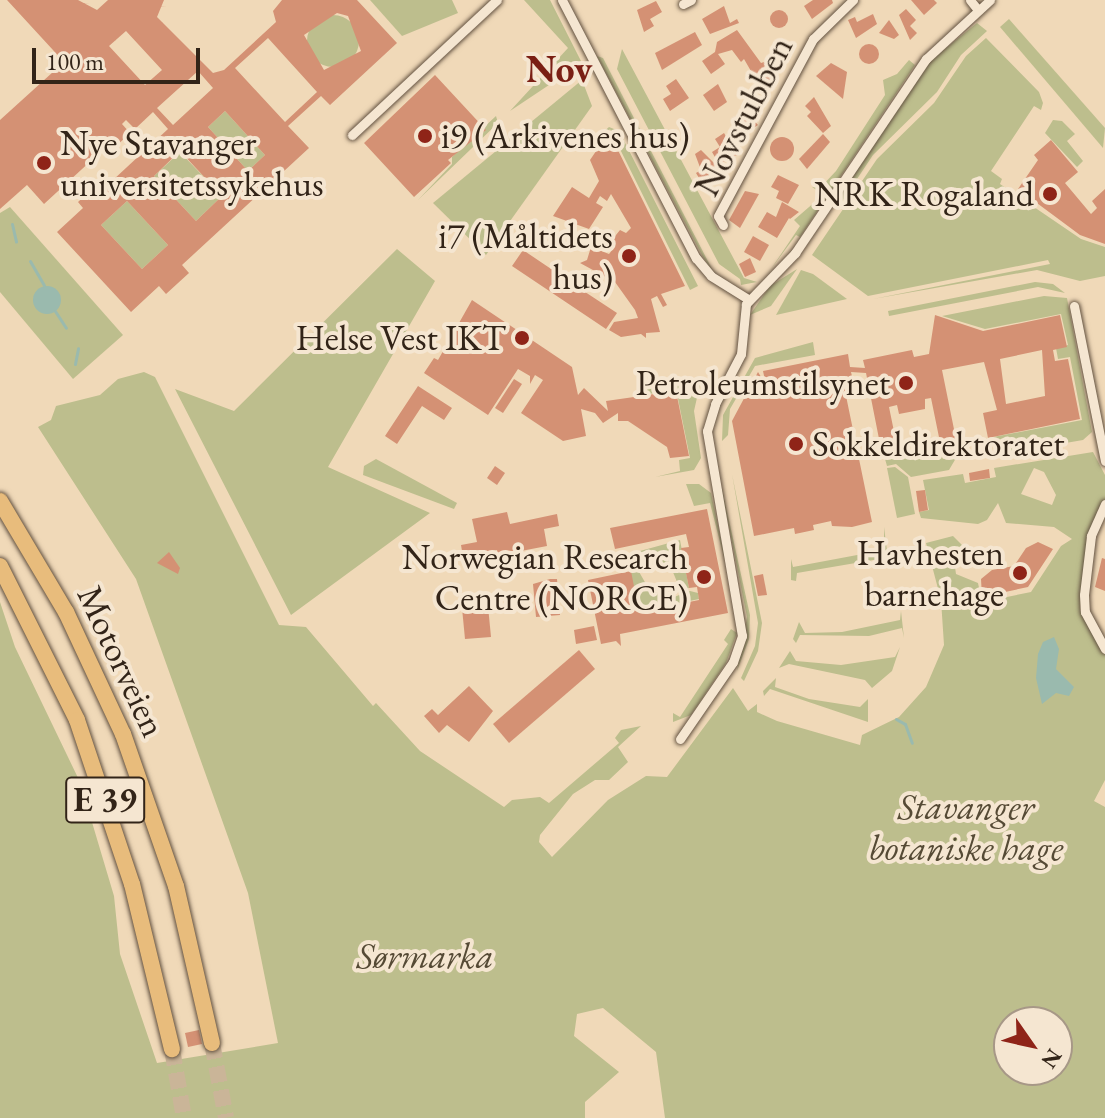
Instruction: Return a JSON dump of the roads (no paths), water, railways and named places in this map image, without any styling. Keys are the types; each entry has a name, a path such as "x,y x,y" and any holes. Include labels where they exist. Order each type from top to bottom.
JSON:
{"highway":[{"name":"Motorveien","path":"0,501 66,612 123,734 176,886 212,1043"},
{"name":"Motorveien","path":"0,566 77,720 132,884 172,1049"}],"street":[{"path":"352,135 497,0"},
{"path":"562,0 696,258 711,276 748,299"},
{"name":"Novstubben","path":"723,225 718,216 818,29 853,0"},
{"path":"970,0 978,10"},
{"path":"680,739 733,662 742,636 707,431 715,404 741,354 741,323 748,299 795,253 926,59 990,0"},
{"path":"1074,306 1105,461"},
{"path":"1105,504 1091,536 1084,595 1085,612 1105,649"}],"waterway":[{"path":"12,224 16,242"},
{"path":"30,261 44,285"},
{"path":"55,311 66,328"},
{"path":"75,364 78,348"},
{"path":"896,719 905,724 912,743"}],"tunnel":[{"path":"212,1043 226,1118"},
{"path":"172,1049 184,1118"}],"place":[{"name":"i9 (Arkivenes hus)","path":"425,136"},
{"name":"Nye Stavanger universitetssykehus","path":"44,163"},
{"name":"NRK Rogaland","path":"1050,194"},
{"name":"i7 (Måltidets hus)","path":"629,256"},
{"name":"Helse Vest IKT","path":"522,338"},
{"name":"Petroleumstilsynet","path":"906,383"},
{"name":"Sokkeldirektoratet","path":"796,444"},
{"name":"Havhesten barnehage","path":"1020,573"},
{"name":"Norwegian Research Centre (NORCE)","path":"704,577"}],"district":[{"name":"Nov","path":"559,69"}],"park label":[{"name":"Stavanger botaniske hage","path":"966,826"},
{"name":"Sørmarka","path":"425,956"}]}
